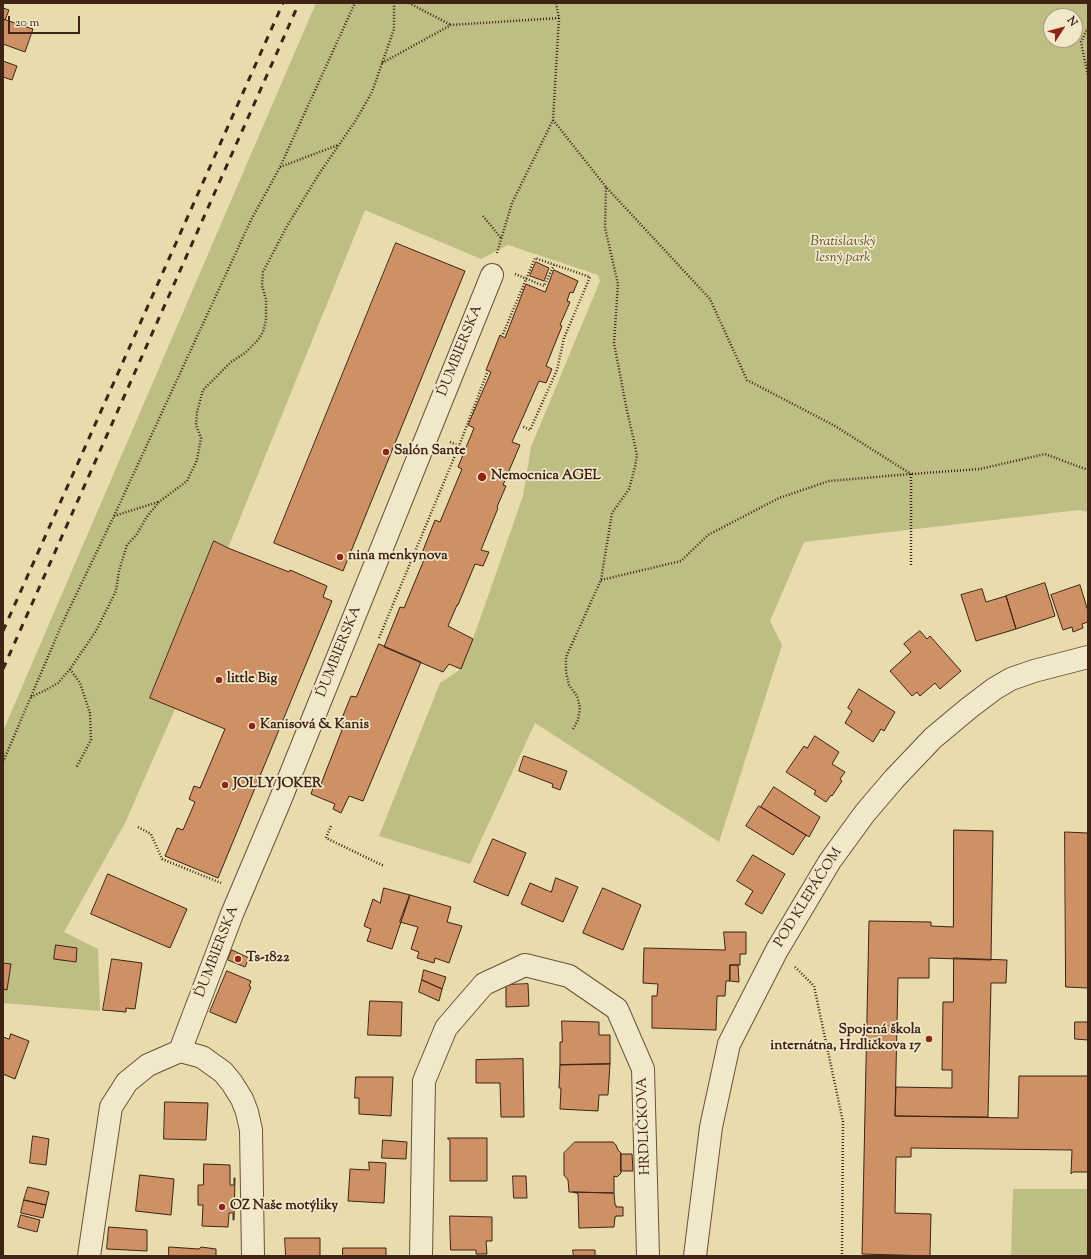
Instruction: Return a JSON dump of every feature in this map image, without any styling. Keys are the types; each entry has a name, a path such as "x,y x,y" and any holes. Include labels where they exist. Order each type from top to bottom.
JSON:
{"street":[{"name":"ĎUMBIERSKA","path":"180,1051 232,914 279,803 492,275"},
{"name":"POD KLEPÁČOM","path":"695,1256 711,1127 730,1044 777,950 830,861 865,813 894,779 933,738 981,698 1011,679 1034,671 1088,657"},
{"name":"HRDLIČKOVA","path":"421,1256 424,1081 446,1028 484,984 525,965 569,976 617,1010 643,1069 648,1256"},
{"path":"89,1256 111,1107 127,1082 148,1065 180,1051 202,1057 223,1072 242,1099 247,1112 251,1130 253,1256"}],"path":[{"path":"3,762 62,624 114,516 241,240 280,167 355,3"},
{"path":"30,697 58,683 70,669 96,631 116,591 119,570 127,545 137,534 146,518 159,502 187,481 197,460 201,438 196,425 197,412 203,390 231,362 245,353 264,332 266,320 266,299 262,286 263,272 287,226 319,174 356,120 372,92 394,29 394,3"},
{"path":"409,3 451,25"},
{"path":"492,275 501,238 512,203 553,120 559,18 556,3"},
{"path":"382,63 451,25 559,18"},
{"path":"1088,28 1081,42 1088,76"},
{"path":"553,120 606,187 710,299 747,380 835,426 911,474"},
{"path":"280,167 338,145"},
{"path":"573,729 578,720 580,707 577,696 569,685 566,672 566,658 601,580 612,512 629,489 637,455 614,343 618,284 605,228 606,187"},
{"path":"483,216 501,238"},
{"path":"503,334 534,258 590,277 564,338 557,370 530,430 522,426"},
{"path":"492,275 507,270 544,286 554,265"},
{"path":"379,638 459,446 487,373"},
{"path":"445,440 466,448"},
{"path":"601,580 681,561 708,535 779,498 829,481 980,469 1045,454 1088,470"},
{"path":"911,474 911,566"},
{"path":"114,516 159,502"},
{"path":"70,669 80,683 90,713 91,740 76,768"},
{"path":"331,826 326,838 384,866"},
{"path":"138,828 151,834 162,859 223,884"},
{"path":"777,950 814,986 843,1122 842,1256"}],"green space":[{"name":"Bratislavský lesný park","path":"316,3 1088,3 1088,512 1079,510 804,542 770,621 782,645 719,842 535,723 470,864 379,836 440,683 461,669 473,639 523,496 531,447 600,281 598,275 508,245 481,259 365,210 228,548 213,541 150,697 175,709 125,823 64,932 98,949 100,1011 3,1003 3,731"},
{"path":"1013,1189 1088,1189 1088,1256 1011,1256"}],"building":[{"path":"3,8 9,10 5,20 3,19"},
{"path":"3,19 33,29 25,52 3,44"},
{"path":"3,61 17,66 12,80 3,77"},
{"path":"396,243 465,271 343,571 274,543"},
{"path":"536,262 549,268 544,281 530,276"},
{"name":"Nemocnica AGEL","path":"554,270 578,281 573,293 570,292 567,301 570,302 560,325 562,326 546,366 552,369 546,383 539,381 512,442 520,445 503,485 506,486 481,550 489,552 483,566 475,564 448,626 473,639 461,669 449,664 443,672 384,647 400,607 404,608 426,555 422,553 435,520 440,522 462,469 458,467 474,428 468,425 491,372 486,370 500,335 505,338 526,284 545,292"},
{"path":"214,541 228,548 289,572 290,570 327,586 323,597 332,601 218,878 165,856 177,828 183,830 195,802 189,799 194,786 200,788 225,729 150,698"},
{"path":"1045,583 1055,616 1016,629 1006,596"},
{"path":"1080,585 1088,611 1088,622 1082,624 1083,628 1073,632 1072,627 1063,630 1051,595"},
{"path":"982,589 986,602 1006,596 1016,629 976,641 961,595"},
{"path":"920,631 927,639 930,636 961,671 940,689 935,683 920,696 917,692 912,696 890,671 911,652 904,644"},
{"path":"379,644 421,662 363,801 349,796 341,813 333,809 335,804 311,794 315,782 321,784 342,730 338,728 351,696 356,697"},
{"path":"859,689 895,712 884,731 881,729 873,742 845,723 852,711 848,708"},
{"path":"815,736 839,752 832,764 845,772 840,779 842,781 826,802 814,794 816,791 786,772 804,746 807,748"},
{"path":"524,756 567,771 560,790 552,787 553,784 519,771"},
{"path":"774,787 820,817 809,837 761,807"},
{"path":"759,806 806,835 793,855 746,826"},
{"path":"954,830 993,831 991,960 929,958 929,978 898,978 895,1116 1018,1118 1019,1076 1088,1076 1088,1172 1073,1172 1071,1174 1072,1150 911,1148 911,1157 896,1157 895,1213 931,1214 930,1256 862,1254 869,921 931,922 931,926 953,927"},
{"path":"1065,832 1088,833 1088,988 1066,987"},
{"path":"493,839 526,853 508,896 474,882"},
{"path":"753,855 785,874 762,914 745,904 753,891 737,881"},
{"path":"108,874 187,909 170,948 91,914"},
{"path":"556,878 578,887 563,922 521,904 530,883 551,892"},
{"path":"384,888 410,895 392,949 367,941 371,929 364,926 373,899 380,903"},
{"path":"603,888 641,905 623,950 583,933"},
{"path":"410,895 451,907 447,922 462,926 449,963 435,958 434,963 417,958 419,952 411,949 418,927 400,922"},
{"path":"724,932 746,932 746,954 740,954 740,965 730,965 730,981 726,981 725,996 717,996 716,1030 652,1028 652,996 657,996 658,984 643,983 644,948 725,950"},
{"path":"56,945 77,948 76,962 54,959"},
{"name":"Ts-1822","path":"232,950 249,958 245,967 228,960"},
{"path":"954,958 1007,960 1006,983 991,983 988,1117 895,1116 896,1087 952,1088 952,1070 942,1070 943,1002 953,1002"},
{"path":"112,959 142,963 135,1009 126,1008 126,1012 103,1010"},
{"path":"3,963 11,964 7,990 3,989"},
{"path":"730,965 738,965 739,982 730,981"},
{"path":"424,970 446,977 442,989 422,980"},
{"path":"227,971 251,981 249,986 251,987 236,1023 210,1012"},
{"path":"422,980 442,989 439,1001 419,992"},
{"path":"528,984 529,1006 506,1007 506,985"},
{"path":"370,1001 402,1002 401,1036 368,1035"},
{"path":"562,1021 599,1022 599,1035 610,1035 610,1064 560,1065"},
{"path":"1075,1022 1088,1022 1088,1040 1075,1039"},
{"path":"11,1034 29,1041 15,1079 3,1074 3,1037 9,1039"},
{"path":"523,1059 524,1117 501,1117 500,1083 476,1083 476,1060"},
{"path":"610,1064 608,1095 599,1095 598,1111 560,1109 560,1065"},
{"path":"356,1077 393,1077 391,1116 359,1114 359,1098 355,1098"},
{"path":"165,1102 208,1103 206,1140 164,1139"},
{"path":"33,1136 49,1139 46,1165 30,1163"},
{"path":"448,1138 487,1138 487,1181 450,1181 450,1140"},
{"path":"383,1140 407,1142 406,1159 382,1158"},
{"path":"575,1142 613,1142 616,1145 621,1153 621,1173 617,1177 614,1176 614,1193 569,1192 568,1180 564,1175 564,1153"},
{"path":"621,1154 632,1154 633,1171 621,1171"},
{"path":"369,1162 386,1163 384,1203 348,1201 350,1169 369,1170"},
{"path":"204,1164 230,1165 230,1185 234,1185 235,1178 234,1220 233,1213 229,1213 228,1227 202,1226 203,1205 198,1205 198,1185 203,1185"},
{"path":"140,1175 174,1179 171,1215 136,1211"},
{"path":"513,1176 526,1176 527,1198 514,1198"},
{"path":"28,1187 49,1192 46,1205 24,1200"},
{"path":"573,1192 614,1193 615,1205 616,1207 623,1207 623,1216 615,1217 614,1227 579,1228 578,1194"},
{"path":"24,1200 46,1205 43,1218 21,1213"},
{"path":"21,1215 40,1220 37,1232 18,1227"},
{"path":"450,1216 492,1217 492,1241 486,1241 487,1254 476,1254 476,1250 451,1250"},
{"path":"109,1227 147,1230 147,1251 107,1249"},
{"path":"285,1238 320,1238 320,1256 286,1256"},
{"path":"169,1247 199,1249 201,1247 216,1249 216,1256 169,1256"},
{"path":"343,1248 386,1248 386,1256 343,1256"},
{"path":"573,1250 595,1250 595,1256 574,1256"}],"railway":[{"path":"3,631 283,3"},
{"path":"3,669 299,3"}],"place":[{"name":"Salón Sante","path":"386,452"},
{"name":"Nemocnica AGEL","path":"482,477"},
{"name":"nina menkynova","path":"340,557"},
{"name":"little Big","path":"219,680"},
{"name":"Kanisová & Kanis","path":"252,726"},
{"name":"JOLLY JOKER","path":"225,785"},
{"name":"Ts-1822","path":"238,959"},
{"name":"Spojená škola internátna, Hrdličkova 17","path":"929,1039"},
{"name":"OZ Naše motýliky","path":"222,1207"}]}
